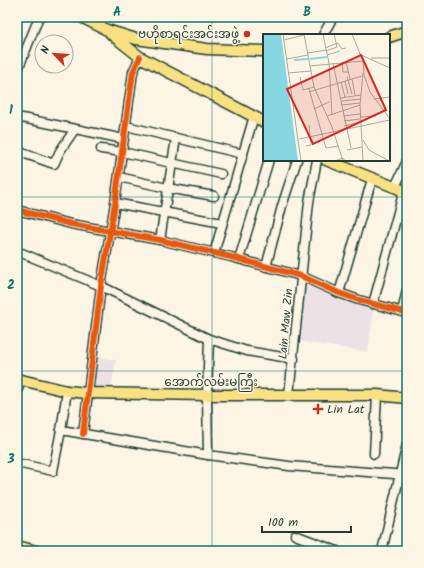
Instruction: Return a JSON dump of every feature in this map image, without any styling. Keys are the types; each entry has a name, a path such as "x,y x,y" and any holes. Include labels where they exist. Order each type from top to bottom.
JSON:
{"main road":[{"path":"81,17 107,30 136,39 207,50 263,51"},
{"path":"107,30 140,58 263,121"},
{"path":"390,37 407,32"},
{"path":"329,161 402,190"},
{"name":"အောက်လမ်းမကြီး","path":"18,380 67,391 87,393 377,395 407,398"},
{"path":"17,546 36,551"}],"street":[{"path":"17,72 39,17"},
{"path":"323,34 333,17"},
{"path":"83,434 101,286 119,177 133,72 140,58"},
{"path":"214,253 254,116"},
{"path":"17,118 124,139"},
{"path":"126,126 243,154"},
{"path":"17,151 54,164 60,151 75,129"},
{"path":"160,240 176,138"},
{"path":"101,149 122,152 221,174"},
{"path":"239,259 269,161"},
{"path":"266,267 282,206 297,161"},
{"name":"Lain Maw Zin","path":"289,395 294,360 309,202 317,161"},
{"path":"373,304 402,190 407,161"},
{"path":"119,177 167,188 214,196"},
{"path":"339,293 372,178"},
{"path":"115,203 222,223"},
{"path":"17,210 71,224 160,240 239,259 301,276 339,293 404,313 407,290"},
{"path":"17,251 101,286 209,339 247,351 294,360"},
{"path":"208,456 207,395 209,339"},
{"path":"17,395 18,380"},
{"path":"17,464 53,471 67,391"},
{"path":"374,454 377,395"},
{"path":"61,430 208,456 289,466 403,474"},
{"path":"382,551 403,474 407,444"},
{"path":"295,535 337,551"}],"shaded area":[{"path":"302,285 374,306 368,352 298,341"},
{"path":"94,356 116,360 111,388 91,387"}],"cycle path":[{"path":"83,434 101,286 115,203 133,72 140,57"},
{"path":"17,210 71,224 160,240 231,257 301,276 359,300 407,313"}],"place":[{"name":"ဗဟိုစာရင်းအင်းအဖွဲ့","path":"247,34"},
{"name":"Lin Lat","path":"318,409"}]}
